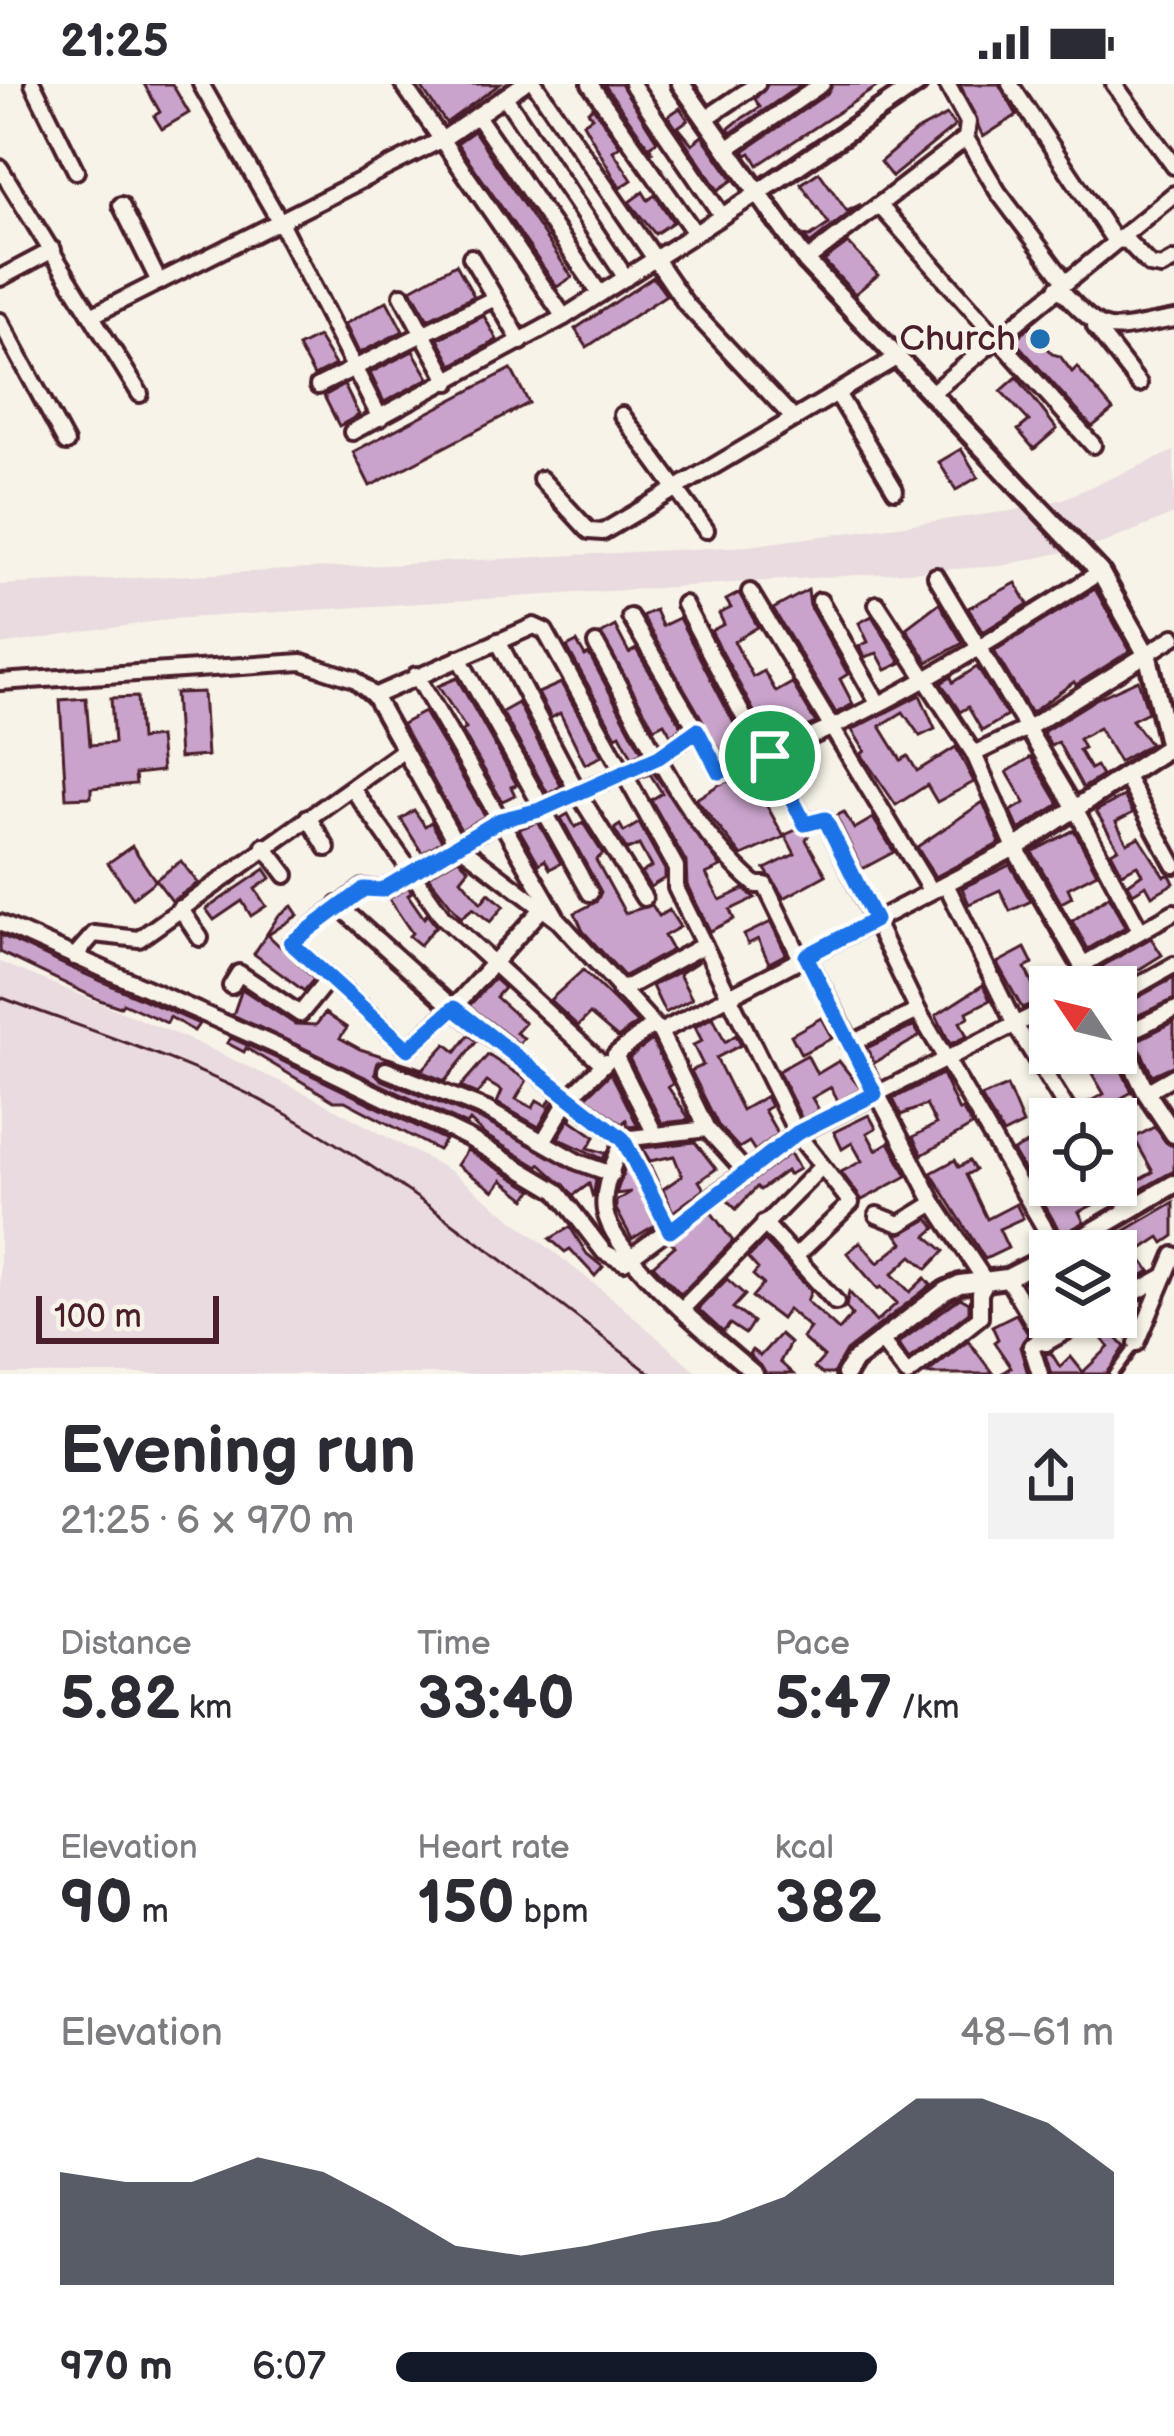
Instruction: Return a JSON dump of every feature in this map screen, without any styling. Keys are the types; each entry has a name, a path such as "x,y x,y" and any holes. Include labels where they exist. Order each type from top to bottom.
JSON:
{"street":[{"path":"33,84 76,170"},
{"path":"403,84 564,317"},
{"path":"95,314 443,139 523,84"},
{"path":"535,84 686,304 794,419"},
{"path":"590,84 695,233"},
{"path":"632,84 722,215"},
{"path":"544,1140 569,1098 609,1059 657,1029 1015,848 1172,746 1148,657 1100,572 806,261 681,84"},
{"path":"705,118 736,90 757,84"},
{"path":"727,149 822,84"},
{"path":"352,432 564,317 917,84"},
{"path":"947,84 968,122 966,138 998,192 1061,284 1139,384"},
{"path":"1010,84 1114,240"},
{"path":"1114,84 1174,166"},
{"path":"208,86 380,418"},
{"path":"505,97 626,278"},
{"path":"477,116 601,294"},
{"path":"806,261 966,138"},
{"path":"0,168 95,314 140,394"},
{"path":"930,394 1174,194"},
{"path":"121,205 159,282"},
{"path":"880,206 1093,446"},
{"path":"1114,240 1127,241 1150,265 1161,267 1174,260"},
{"path":"0,278 53,250"},
{"path":"471,257 521,342"},
{"path":"403,295 448,382"},
{"path":"318,386 495,298"},
{"path":"1095,326 1111,329 1174,319"},
{"path":"0,320 66,443"},
{"path":"541,478 596,533 618,525 896,358"},
{"path":"838,395 895,490"},
{"path":"622,416 706,530"},
{"path":"630,616 719,772 768,757 922,680 1100,572"},
{"path":"936,576 982,646 1140,930"},
{"path":"750,592 930,890"},
{"path":"820,601 878,703"},
{"path":"684,604 805,824 825,819 918,1011 1047,1230"},
{"path":"877,604 974,754 1015,848 1084,964 1174,912"},
{"path":"374,697 533,626 545,631 676,867 676,888 797,1133 851,1203 796,1256"},
{"path":"974,754 1028,728 1174,637"},
{"path":"498,641 578,793 644,898"},
{"path":"596,644 659,757 724,858 756,885 765,885 934,1203 986,1282"},
{"path":"459,658 590,893"},
{"path":"0,682 302,662 354,679 374,697 456,843 559,921"},
{"path":"416,675 559,921 657,1029 706,1129 745,1171"},
{"path":"541,910 454,1008 408,1049 291,943 364,889 382,890 500,820 540,810 659,757 697,730"},
{"path":"74,957 94,934 132,941 404,750"},
{"path":"1126,777 1174,865"},
{"path":"352,788 443,917 609,1059 654,1132"},
{"path":"308,817 327,848"},
{"path":"264,846 286,875"},
{"path":"946,884 1015,1025 1060,1098"},
{"path":"338,905 454,1008 623,1139 670,1231"},
{"path":"180,908 200,938"},
{"path":"0,922 470,1139 557,1191 604,1252 624,1262 797,1133 1029,1018"},
{"path":"620,992 704,945"},
{"path":"1137,986 1174,965"},
{"path":"231,986 239,973 300,1014 328,978"},
{"path":"1137,1025 1174,1010"},
{"path":"850,1044 918,1011"},
{"path":"386,1070 487,1110 578,1162 612,1174"},
{"path":"1137,1073 1171,1123"},
{"path":"1146,1092 1174,1076"},
{"path":"623,1139 706,1129"},
{"path":"623,1139 606,1186 605,1215 632,1260 755,1374"},
{"path":"682,1309 821,1167"},
{"path":"1094,1230 1174,1184"},
{"path":"877,1215 900,1224 934,1203"},
{"path":"764,1223 836,1302"},
{"path":"1137,1342 1174,1255"},
{"path":"846,1374 945,1291 960,1284 1007,1278 1029,1267"},
{"path":"1137,1292 1165,1276"},
{"path":"1007,1278 1046,1343"},
{"path":"881,1340 908,1374 980,1317 980,1294 986,1282"},
{"path":"1046,1343 1053,1338"},
{"path":"1040,1374 1031,1346 1038,1340 1046,1343"}],"lane":[{"path":"1114,1374 1137,1342"}],"shaded area":[{"path":"1174,451 1174,514 1104,543 1001,566 171,619 0,645 0,585 748,546 1011,511 1063,499"},
{"path":"0,962 195,1042 309,1095 452,1172 611,1297 699,1374 0,1374"}],"building":[{"path":"144,84 172,84 189,113 162,129 154,116 160,112"},
{"path":"419,84 500,84 446,123"},
{"path":"604,84 621,84 657,141 649,146 653,153"},
{"path":"768,84 802,84 731,133 728,129 760,107 755,99"},
{"path":"833,84 881,84 758,165 751,153 747,155 744,151 828,93"},
{"path":"960,84 999,84 1017,115 983,137"},
{"path":"593,107 620,146 613,151 632,180 620,188 583,123 592,117 588,111"},
{"path":"680,108 688,120 678,127 692,144 702,136 733,180 718,190 668,116"},
{"path":"947,115 955,126 892,177 880,162 915,132"},
{"path":"474,131 572,277 557,287 457,143"},
{"path":"819,172 847,211 861,204 810,244 804,236 829,224 801,184"},
{"path":"643,192 648,200 655,195 673,222 655,234 629,202"},
{"path":"848,243 878,275 855,294 824,261"},
{"path":"456,264 474,296 428,319 411,289"},
{"path":"653,277 666,295 587,347 575,329"},
{"path":"387,301 403,331 359,353 345,324"},
{"path":"484,316 497,340 452,365 438,339"},
{"path":"1032,325 1043,333 1043,344 1052,354 1060,356 1072,372 1077,367 1113,410 1092,427 1014,340"},
{"path":"318,337 335,365 314,376 298,347"},
{"path":"413,351 429,378 384,402 370,373"},
{"path":"511,369 529,403 370,486 353,452"},
{"path":"1017,377 1057,429 1034,449 1018,430 1029,421 1001,391"},
{"path":"344,385 359,415 339,426 324,396"},
{"path":"961,449 978,477 956,490 939,462"},
{"path":"1016,583 1028,604 983,632 968,608"},
{"path":"1095,589 1130,651 1031,713 994,651"},
{"path":"808,590 810,607 848,674 840,679 853,704 836,713 773,609"},
{"path":"739,593 758,627 734,641 753,677 764,671 776,692 792,683 816,723 770,742 711,631 724,624 719,614 731,608 726,600"},
{"path":"939,603 963,643 928,662 906,628"},
{"path":"655,610 662,626 679,618 748,750 738,753 735,745 721,752 642,616"},
{"path":"872,616 901,663 886,670 877,653 865,657 859,646 868,642 859,623"},
{"path":"615,626 629,653 636,649 682,727 671,735 664,723 654,728 601,634"},
{"path":"577,642 585,656 589,654 642,752 632,757 620,734 616,736 567,647"},
{"path":"977,667 1007,716 982,731 968,707 960,712 941,683 951,677 953,682"},
{"path":"457,678 517,785 511,787 515,795 502,801 438,686"},
{"path":"1138,680 1148,712 1132,720 1150,744 1119,762 1099,728 1079,739 1084,748 1079,750 1090,769 1096,766 1102,776 1083,788 1058,742 1051,746 1043,732"},
{"path":"561,683 602,756 585,764 560,713 551,718 538,693"},
{"path":"203,692 207,756 179,758 175,693"},
{"path":"920,695 935,729 920,736 903,712 880,726 901,760 908,756 917,771 956,747 974,782 937,802 927,785 896,805 861,754 865,751 852,730"},
{"path":"137,697 140,739 159,737 162,771 135,774 136,784 91,788 91,797 66,798 60,700 86,698 90,745 114,743 111,698"},
{"path":"518,703 561,786 548,794 502,712"},
{"path":"424,712 485,816 461,830 402,724"},
{"path":"1031,757 1059,804 1019,830 1011,811 1025,803 1007,772"},
{"path":"764,768 773,786 760,793 784,837 742,856 696,799 720,784"},
{"path":"653,772 721,867 706,874 720,900 744,889 755,898 730,910 734,919 710,931 687,885 686,862 651,800 662,793 650,774 639,778"},
{"path":"1124,796 1133,813 1116,822 1127,843 1139,837 1164,876 1170,875 1174,883 1152,896 1146,885 1133,893 1128,884 1142,874 1137,865 1122,873 1111,852 1118,848 1096,811"},
{"path":"983,802 1000,843 935,877 917,847"},
{"path":"414,810 425,826 431,822 442,841 422,853 401,819"},
{"path":"844,812 854,829 873,818 894,852 862,869 836,816"},
{"path":"568,814 575,827 583,823 603,854 596,860 625,913 652,905 659,916 669,910 680,927 664,936 672,950 624,976 583,931 575,913 596,902 601,892 561,818"},
{"path":"538,822 561,863 550,869 545,860 539,864 519,829"},
{"path":"639,823 665,870 665,878 650,887 641,873 651,867 639,845 627,850 614,829 620,825 624,832"},
{"path":"796,830 809,834 806,840 826,875 784,898 765,869 795,854 785,835"},
{"path":"1074,830 1097,873 1068,888 1072,897 1061,903 1032,852"},
{"path":"132,846 155,880 181,861 198,883 172,901 156,880 133,898 108,863"},
{"path":"458,858 469,869 461,879 481,903 489,893 504,906 490,922 473,908 461,918 428,876"},
{"path":"1010,865 1031,901 1010,911 1000,890 969,904 962,888"},
{"path":"265,869 271,878 255,889 266,906 251,916 242,901 214,920 206,909"},
{"path":"408,887 412,892 408,895 424,918 427,914 436,926 420,945 409,936 412,933 389,899"},
{"path":"1109,896 1125,927 1088,949 1072,921"},
{"path":"292,906 298,915 268,935 314,979 304,991 254,954 279,915"},
{"path":"771,922 786,954 769,963 758,939 748,944 744,935"},
{"path":"0,935 199,1024 194,1031 170,1017 167,1023 123,1003 120,1007 100,1000 0,952"},
{"path":"1151,938 1162,955 1137,971 1137,966 1102,966"},
{"path":"1025,948 1033,964 1025,968 1029,1005 1022,1008 997,963"},
{"path":"699,961 679,974 692,999 665,1013 652,986"},
{"path":"583,970 637,1023 618,1038 590,1014 578,1026 550,1000"},
{"path":"1174,978 1174,999 1137,1016 1137,998"},
{"path":"494,979 504,988 496,997 525,1023 516,1033 524,1038 519,1044 469,1006"},
{"path":"983,985 990,1000 967,1012 969,1017 960,1022 967,1036 950,1044 936,1015"},
{"path":"242,989 295,1024 316,1025 325,1013 347,1028 340,1038 423,1069 446,1044 456,1052 469,1035 477,1041 445,1081 389,1059 378,1062 375,1073 482,1120 596,1180 593,1198 589,1184 574,1195 540,1164 485,1135 470,1121 467,1125 233,1015"},
{"path":"713,1017 725,1042 736,1035 741,1045 716,1058 742,1110 766,1096 771,1106 764,1110 778,1134 755,1151 749,1142 739,1148 718,1125 691,1071 703,1065 693,1045 702,1041 695,1027"},
{"path":"821,1018 832,1038 801,1054 791,1035"},
{"path":"1174,1022 1174,1065 1152,1075 1137,1040"},
{"path":"914,1026 920,1036 874,1063 867,1048"},
{"path":"231,1038 445,1140 438,1150 345,1101 334,1101 246,1048 244,1052 227,1043"},
{"path":"652,1040 673,1084 668,1087 690,1120 662,1123 629,1058"},
{"path":"488,1055 527,1080 516,1099 533,1108 537,1100 547,1106 554,1100 539,1127 497,1103 502,1091 487,1082 477,1094 460,1087"},
{"path":"807,1055 817,1074 839,1061 861,1089 838,1101 831,1087 812,1098 819,1110 802,1119 778,1071"},
{"path":"611,1073 638,1126 628,1127 626,1120 622,1124 586,1097"},
{"path":"942,1074 959,1111 972,1126 922,1155 913,1137 936,1124 926,1105 901,1115 893,1099"},
{"path":"1092,1074 1124,1074 1132,1092 1121,1098 1096,1098 1104,1094"},
{"path":"1007,1086 1023,1124 1003,1134 981,1097"},
{"path":"572,1115 571,1120 595,1137 588,1148 606,1153 603,1159 558,1138"},
{"path":"869,1115 876,1128 867,1133 876,1150 889,1142 907,1176 862,1200 841,1172 862,1161 852,1143 842,1149 834,1132"},
{"path":"1154,1127 1174,1147 1174,1171 1137,1192 1137,1181 1153,1172 1137,1136"},
{"path":"695,1142 716,1169 699,1181 704,1189 673,1212 663,1189 682,1176 674,1156 650,1161 642,1148"},
{"path":"1029,1143 1029,1178 1013,1151"},
{"path":"467,1150 533,1190 526,1199 502,1180 494,1191 457,1165"},
{"path":"790,1153 799,1169 788,1175 786,1171 760,1190 757,1187 736,1209 727,1200"},
{"path":"955,1160 959,1167 969,1161 975,1170 966,1175 987,1219 1016,1204 1023,1218 999,1229 1008,1248 985,1259 931,1173"},
{"path":"626,1164 655,1225 632,1239 616,1209 616,1201 631,1192 616,1194"},
{"path":"1174,1202 1174,1236 1164,1243 1160,1237 1137,1252 1137,1230 1126,1230"},
{"path":"1045,1206 1091,1206 1079,1212 1084,1222 1059,1230"},
{"path":"711,1212 733,1241 681,1294 653,1265 675,1246 671,1242"},
{"path":"929,1219 936,1228 927,1236 944,1251 927,1269 912,1256 892,1274 910,1292 925,1278 931,1285 846,1351 833,1374 814,1368 824,1357 802,1338 810,1328 788,1309 781,1319 752,1297 763,1284 753,1275 758,1269 748,1258 765,1241 811,1291 807,1301 839,1330 852,1315 846,1307 849,1292 876,1322 897,1303 847,1253 860,1242 878,1263 903,1243 897,1235"},
{"path":"570,1227 587,1254 603,1267 595,1276 570,1249 565,1252 550,1239"},
{"path":"1137,1254 1150,1271 1137,1279"},
{"path":"727,1279 745,1295 733,1308 753,1322 745,1334 730,1324 723,1332 698,1309"},
{"path":"960,1298 969,1303 969,1312 909,1359 898,1343"},
{"path":"1016,1314 1028,1334 1020,1347 1028,1374 1001,1374 1011,1367 994,1342 998,1339 992,1326"},
{"path":"780,1334 790,1343 780,1362 793,1374 766,1374 749,1354 752,1350 760,1356"},
{"path":"1102,1338 1117,1338 1125,1347 1107,1374 1051,1374 1045,1354 1051,1353 1060,1367 1071,1357 1083,1372 1109,1347"},
{"path":"968,1340 993,1374 926,1374"}],"railway":[{"path":"0,997 177,1062 279,1110 423,1202 651,1374"}],"place":[{"name":"Church","path":"1040,339"}],"route":[{"path":"697,730 719,772 770,756 805,824 825,819 875,920 806,956 875,1094 797,1133 670,1231 623,1139 454,1008 408,1049 291,943 364,889 382,890 500,820 540,810 659,757 697,730"}]}
